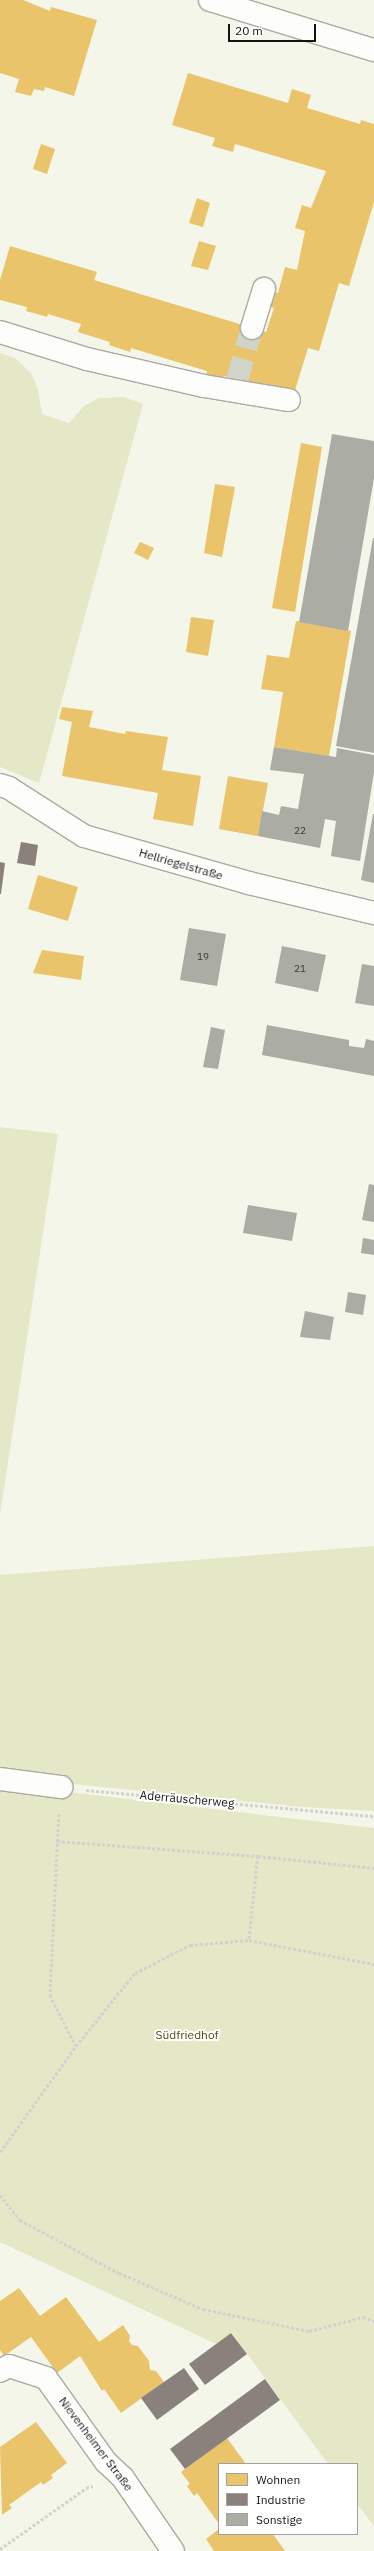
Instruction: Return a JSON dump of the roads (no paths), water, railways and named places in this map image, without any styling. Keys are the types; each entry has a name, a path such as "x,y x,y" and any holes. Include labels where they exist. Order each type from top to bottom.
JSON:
{"street":[{"path":"210,0 374,50"},
{"path":"252,328 264,288"},
{"path":"0,332 88,359 235,385 289,400"},
{"name":"Hellriegelstraße","path":"0,785 9,788 84,836 249,883 374,913"},
{"path":"0,1779 61,1787"},
{"name":"Nievenheimer Straße","path":"0,2371 9,2366 46,2378 106,2462 123,2478 174,2551"}],"tunnel":[{"path":"237,380 252,328"}],"park label":[{"name":"Südfriedhof","path":"187,2035"}]}
